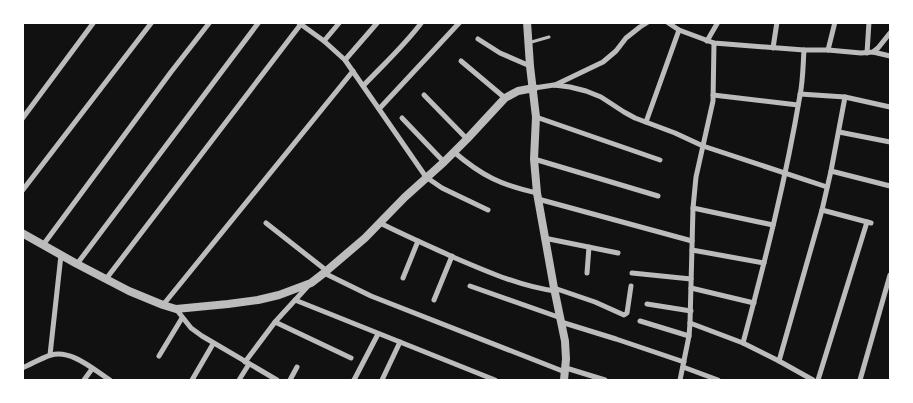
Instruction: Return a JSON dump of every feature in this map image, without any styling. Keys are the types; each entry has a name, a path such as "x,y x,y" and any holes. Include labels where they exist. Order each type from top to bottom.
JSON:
{"street":[{"path":"22,119 94,22"},
{"path":"22,191 152,22"},
{"path":"43,245 210,22"},
{"path":"78,264 259,22"},
{"path":"324,42 340,22"},
{"path":"345,60 378,22"},
{"path":"362,86 392,57 422,22"},
{"path":"379,109 460,22"},
{"path":"527,22 536,117 534,159 537,196 566,350 564,380"},
{"path":"554,85 603,62 616,52 626,38 648,22"},
{"path":"667,22 679,30 714,43 870,53 890,56"},
{"path":"707,41 718,22"},
{"path":"773,48 777,22"},
{"path":"828,50 835,22"},
{"path":"869,22 870,53"},
{"path":"106,279 300,23 345,60 426,177 442,188 488,210"},
{"path":"646,122 679,30"},
{"path":"870,53 878,48 890,33"},
{"path":"478,39 500,53 530,66"},
{"path":"680,380 689,336 693,208 696,177 710,119 713,95 714,43"},
{"path":"743,343 786,172 800,94 804,50"},
{"path":"461,61 505,98"},
{"path":"163,305 353,71"},
{"path":"239,380 247,363 276,322 310,283 365,238 467,139 505,98 518,91 554,85 586,91 602,97 624,112 703,146 827,187"},
{"path":"800,94 845,97 890,107"},
{"path":"424,95 467,139"},
{"path":"713,95 798,105"},
{"path":"779,361 822,210 845,97"},
{"path":"536,117 660,160"},
{"path":"402,118 444,162"},
{"path":"839,132 890,142"},
{"path":"454,152 472,167 492,179 514,188 692,241"},
{"path":"534,159 658,196"},
{"path":"831,171 890,186"},
{"path":"693,208 773,226"},
{"path":"818,380 869,223 822,210"},
{"path":"266,223 325,272 371,296 565,370 605,380"},
{"path":"380,223 418,242 508,279 595,302 624,315 627,313 631,286"},
{"path":"22,233 129,291 163,305 176,308 258,300 279,295 310,283"},
{"path":"544,238 618,253"},
{"path":"403,278 418,242"},
{"path":"587,273 589,247"},
{"path":"692,250 764,263"},
{"path":"50,355 61,255"},
{"path":"434,300 452,256"},
{"path":"632,273 691,279"},
{"path":"860,380 890,275"},
{"path":"470,286 616,339 718,380"},
{"path":"691,288 754,304"},
{"path":"295,300 495,380"},
{"path":"647,304 691,311"},
{"path":"176,308 182,318 213,344 277,380"},
{"path":"159,356 182,318"},
{"path":"640,321 689,336"},
{"path":"276,322 351,358"},
{"path":"690,323 743,343 813,380"},
{"path":"354,380 378,334"},
{"path":"382,380 400,342"},
{"path":"192,380 213,344"},
{"path":"22,368 50,355 58,354 73,357 110,380"},
{"path":"290,380 297,368"},
{"path":"84,380 92,369"}],"lane":[{"path":"528,43 549,37"}]}
